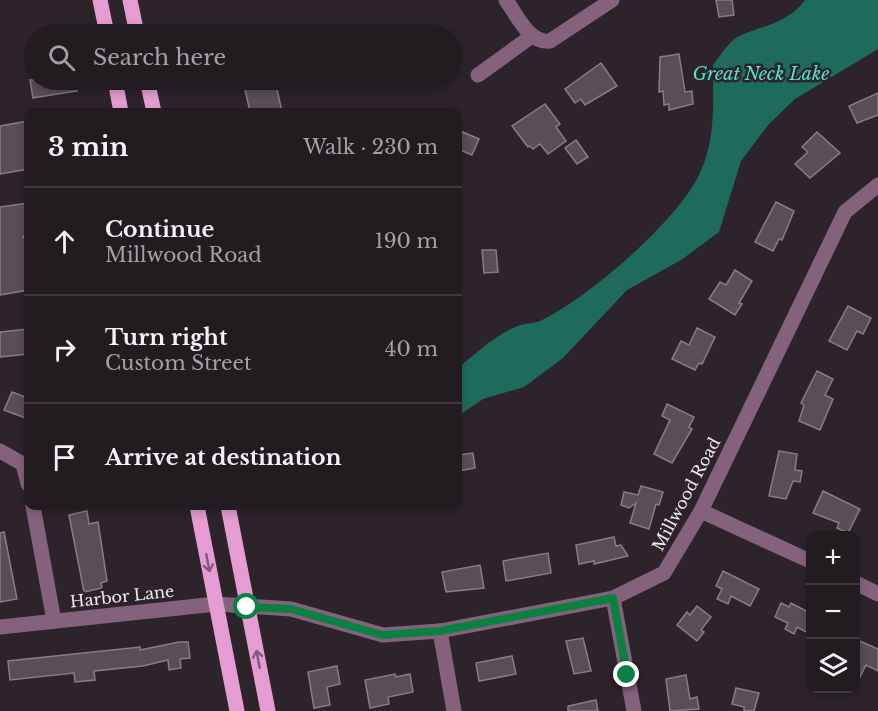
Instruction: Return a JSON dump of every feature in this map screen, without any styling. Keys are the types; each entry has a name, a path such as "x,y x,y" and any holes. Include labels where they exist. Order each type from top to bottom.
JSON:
{"main road":[{"path":"100,0 105,24"},
{"path":"130,0 135,24"},
{"path":"117,90 120,108"},
{"path":"149,90 153,108"},
{"path":"199,510 237,711"},
{"path":"229,510 268,711"}],"street":[{"path":"506,0 532,36 537,40 550,41 612,0"},
{"path":"478,75 532,36"},
{"name":"Millwood Road","path":"247,607 291,609 382,635 440,631 613,598 664,573 701,511 845,212 878,185"},
{"path":"0,451 23,464 24,468"},
{"path":"34,510 54,621"},
{"path":"701,511 806,559"},
{"path":"859,585 878,594"},
{"path":"613,598 634,711"},
{"name":"Harbor Lane","path":"0,627 216,604 247,607"},
{"path":"440,631 454,711"}],"water":[{"name":"Great Neck Lake","path":"805,0 878,0 878,49 795,99 769,124 741,161 719,232 681,260 627,290 563,358 524,387 483,399 462,413 462,365 502,334 521,325 540,321 582,295 629,257 672,213 689,192 700,173 709,147 713,120 713,65 735,38 775,23 798,8"}],"building":[{"path":"716,0 732,0 734,15 719,17"},
{"path":"679,54 685,92 692,91 693,104 669,110 669,104 664,105 663,91 659,92 660,57"},
{"path":"601,63 617,86 585,105 581,99 575,103 565,89"},
{"path":"32,90 77,91 33,98"},
{"path":"245,90 277,90 281,108 249,108"},
{"path":"878,93 878,115 857,123 849,106"},
{"path":"545,104 560,124 556,127 566,141 548,154 540,144 533,149 528,147 512,126"},
{"path":"24,122 24,170 0,174 0,126"},
{"path":"462,132 479,139 472,155 462,151"},
{"path":"817,132 840,153 810,178 795,164 808,152 802,147"},
{"path":"576,140 588,157 577,164 565,148"},
{"path":"776,202 794,211 782,240 779,239 773,251 755,242"},
{"path":"24,204 24,291 0,295 0,207"},
{"path":"482,250 496,250 498,272 484,273"},
{"path":"735,270 752,281 735,315 709,299 720,282 726,285"},
{"path":"848,306 871,318 863,334 857,331 847,350 829,341"},
{"path":"697,328 715,337 702,364 699,363 695,370 672,359 681,341 689,345"},
{"path":"24,329 24,354 0,357 0,332"},
{"path":"817,371 833,379 825,395 833,399 820,430 799,421 804,405 801,403"},
{"path":"12,392 24,396 24,418 4,410"},
{"path":"667,404 694,417 689,427 692,429 672,463 654,454 670,420 662,416"},
{"path":"779,451 797,454 795,470 802,471 800,482 793,481 786,499 769,496"},
{"path":"473,453 475,468 462,470 462,454"},
{"path":"641,486 663,492 659,505 656,504 649,529 630,523 636,503 629,508 621,505 624,492 638,495"},
{"path":"823,491 860,509 849,531 837,528 839,523 813,513"},
{"path":"87,511 89,524 98,522 107,581 101,583 102,588 84,592 69,515"},
{"path":"4,532 17,599 0,602 0,533"},
{"path":"614,537 616,546 621,545 628,556 594,564 594,561 579,564 576,545"},
{"path":"548,553 551,573 506,581 503,561"},
{"path":"480,565 484,588 446,592 442,572"},
{"path":"723,571 759,589 750,606 731,596 728,604 717,599 722,589 716,586"},
{"path":"781,603 789,607 791,603 806,611 806,632 797,627 794,634 785,629 788,623 775,617"},
{"path":"697,606 711,617 701,630 704,632 697,641 677,625 687,612 690,615"},
{"path":"583,638 591,671 574,674 566,641"},
{"path":"860,641 878,649 878,671 866,665 860,677"},
{"path":"188,642 190,658 180,659 181,668 169,670 168,660 143,666 94,671 95,680 75,682 74,673 10,680 8,661 140,647 140,650"},
{"path":"512,656 516,674 479,681 476,663"},
{"path":"337,666 340,684 327,687 330,705 314,708 308,672"},
{"path":"395,674 396,677 410,674 413,692 388,697 389,704 370,708 365,680"},
{"path":"686,675 690,699 697,697 699,709 670,711 666,679"},
{"path":"736,688 759,693 754,711 744,711 744,707 732,704"},
{"path":"596,700 598,711 568,711 568,706"}],"route":[{"path":"247,607 291,609 382,635 440,631 613,598 627,675"}]}
